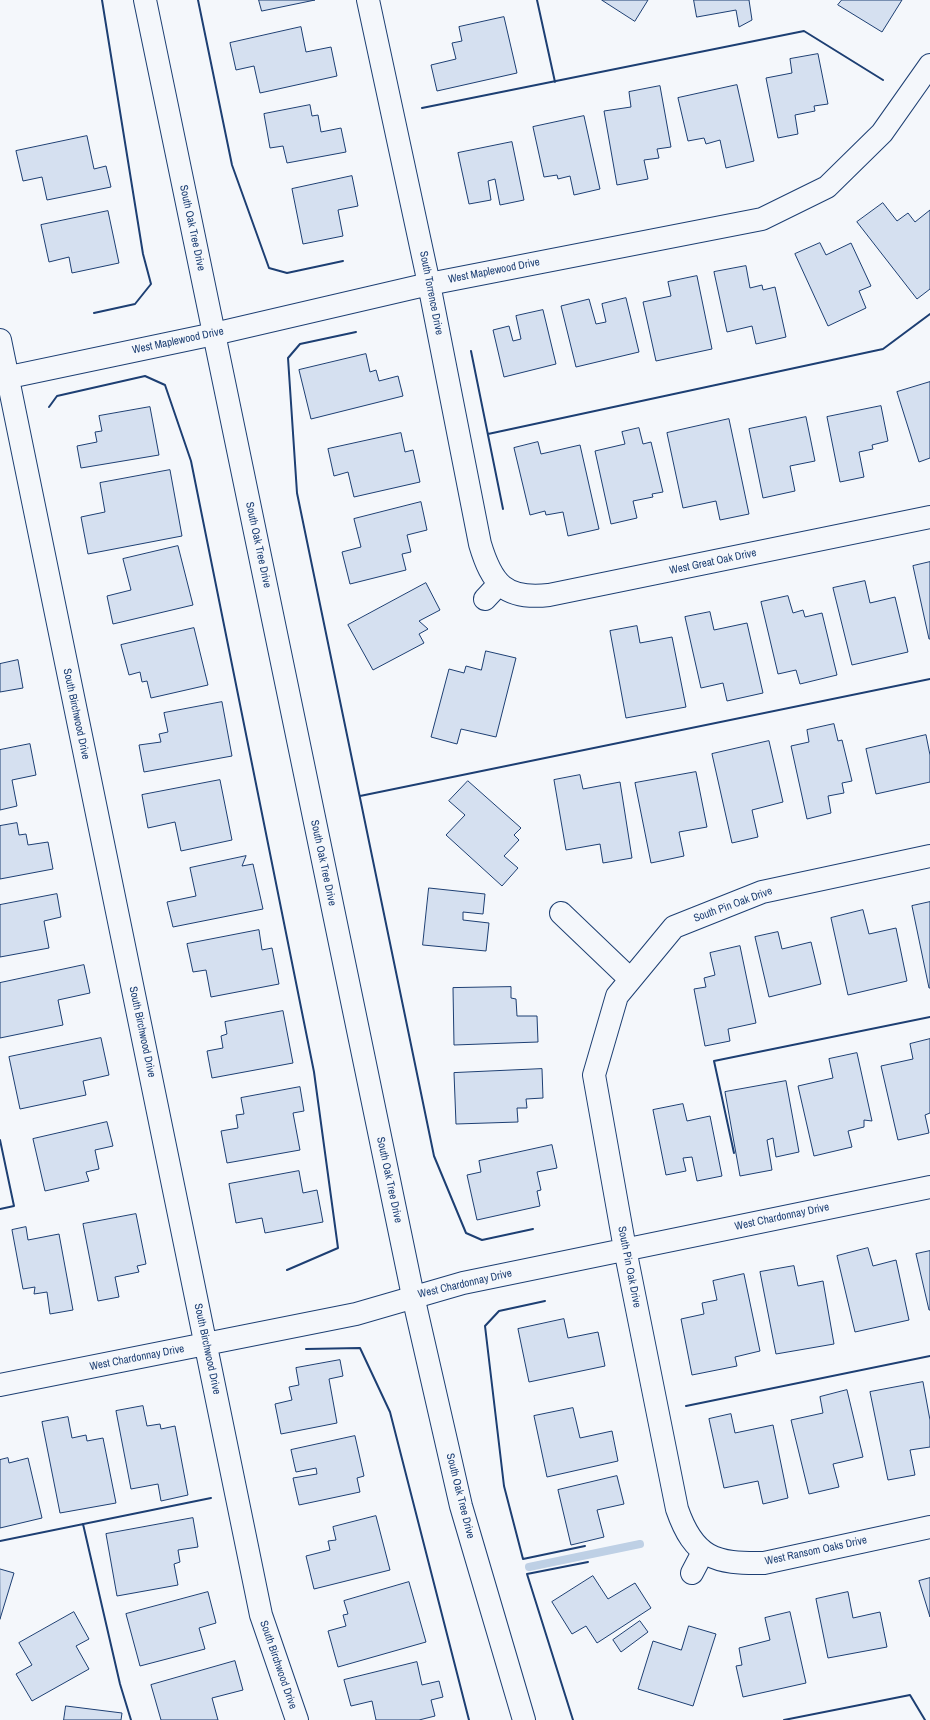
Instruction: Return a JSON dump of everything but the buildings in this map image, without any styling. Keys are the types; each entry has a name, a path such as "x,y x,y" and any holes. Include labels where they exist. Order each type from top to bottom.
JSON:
{"street":[{"name":"South Oak Tree Drive","path":"145,0 413,1296 461,1506 524,1720"},
{"name":"South Torrence Drive","path":"368,0 429,284 480,544 486,562 492,591"},
{"name":"West Maplewood Drive","path":"4,379 214,334 429,284 762,219 827,187 882,132 930,65"},
{"name":"South Birchwood Drive","path":"0,340 4,379 206,1344 261,1615 297,1720"},
{"name":"West Great Oak Drive","path":"492,591 531,597 549,595 930,517"},
{"name":"South Pin Oak Drive","path":"703,1552 690,1540 684,1529 677,1509 625,1249 594,1074 617,996 674,927 762,892 930,856"},
{"path":"561,913 630,979"},
{"name":"West Chardonnay Drive","path":"0,1384 356,1314 413,1296 463,1283 930,1187"},
{"name":"West Ransom Oaks Drive","path":"703,1552 719,1560 740,1564 764,1563 930,1527"},
{"path":"692,1573 703,1552"}],"waterway":[{"path":"529,1567 640,1544"}],"wall":[{"path":"94,313 135,304 151,284 143,254 102,0"},
{"path":"198,0 232,165 269,268 287,273 343,261"},
{"path":"537,0 555,82"},
{"path":"422,108 804,31 883,80"},
{"path":"488,434 883,349 930,314"},
{"path":"356,332 300,344 288,358 297,493 434,1156 466,1233 482,1240 533,1229"},
{"path":"471,351 503,509"},
{"path":"49,407 57,396 145,376 165,385 191,461 314,1072 338,1248 287,1270"},
{"path":"360,796 930,679"},
{"path":"734,1153 714,1061 930,1017"},
{"path":"0,1140 14,1206 0,1209"},
{"path":"545,1301 499,1311 485,1326 504,1486 523,1559 585,1546"},
{"path":"306,1349 360,1348 390,1412 469,1720"},
{"path":"686,1406 930,1356"},
{"path":"0,1541 211,1498"},
{"path":"83,1524 120,1684 131,1720"},
{"path":"573,1720 527,1574 588,1562"},
{"path":"784,1720 910,1695 925,1720"}]}
